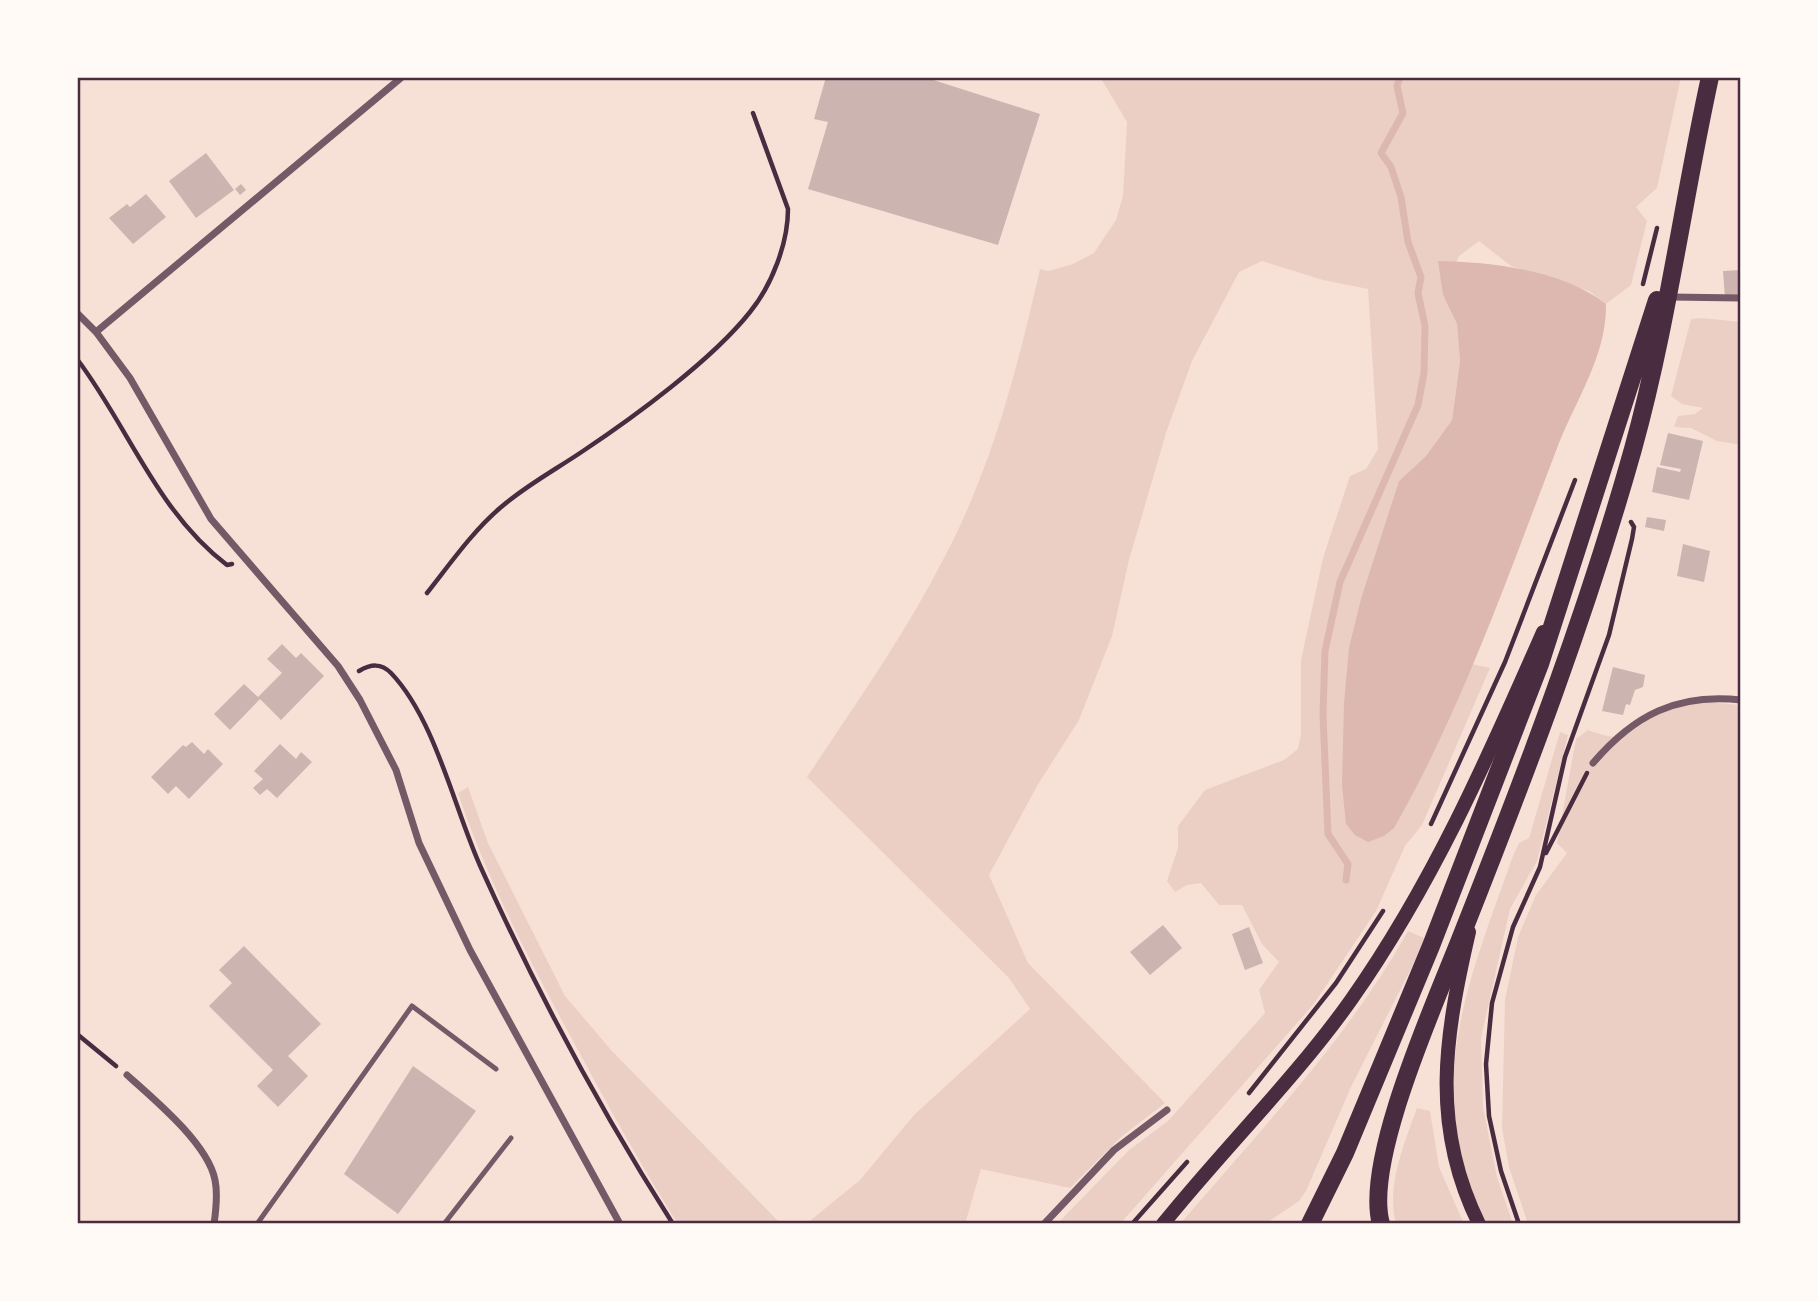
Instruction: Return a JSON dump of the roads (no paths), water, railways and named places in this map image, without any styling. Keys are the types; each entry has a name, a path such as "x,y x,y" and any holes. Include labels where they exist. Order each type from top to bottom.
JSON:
{"main road":[{"path":"1381,1224 1376,1196 1387,1139 1419,1046 1578,628 1617,501 1649,383 1663,296 1710,77"},
{"path":"1310,1224 1345,1153 1431,946 1540,664 1663,296"},
{"path":"1163,1224 1319,1042 1405,917 1459,819 1577,554"},
{"path":"1479,891 1451,1014 1445,1097 1455,1166 1479,1224"}],"street":[{"path":"96,332 402,77"},
{"path":"1663,296 1741,298"},
{"path":"77,313 96,332 139,392 207,512 347,679 387,751 419,843 470,950 620,1224"},
{"path":"1593,764 1622,735 1659,709 1682,701 1703,698 1741,699"},
{"path":"127,1075 189,1137 209,1165 216,1182 214,1224"},
{"path":"1044,1224 1114,1150 1167,1110"}],"lane":[{"path":"257,1224 412,1006 496,1069"},
{"path":"444,1224 511,1138"}],"waterway":[{"path":"1346,880 1348,864 1328,834 1323,714 1325,651 1340,582 1418,405 1424,373 1425,326 1418,293 1421,277 1408,242 1401,197 1391,167 1381,153 1403,113 1397,86 1400,77"}]}
